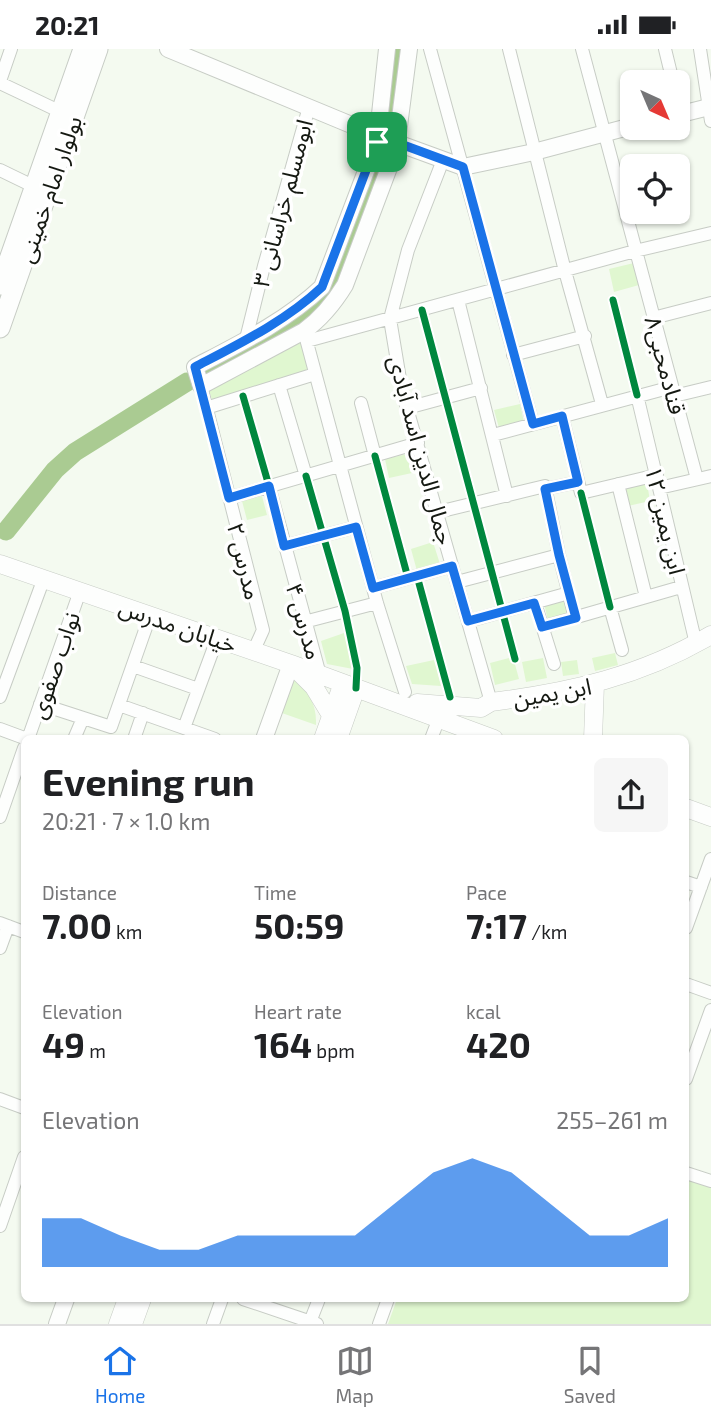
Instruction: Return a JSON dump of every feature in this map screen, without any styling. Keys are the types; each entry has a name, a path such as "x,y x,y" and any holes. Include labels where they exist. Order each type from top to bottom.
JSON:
{"main road":[{"name":"بولوار امام خمینی","path":"0,285 83,49"},
{"name":"بولوار امام خمینی","path":"0,328 98,49"},
{"name":"خیابان مدرس","path":"0,564 290,664 484,735"},
{"name":"ابن یمین","path":"384,698 447,707 481,708 491,702 567,691 595,684 647,667 703,640"},
{"path":"290,664 314,687 331,715"},
{"path":"593,735 595,684"},
{"name":"خیابان مدرس","path":"349,685 481,698 491,702"},
{"path":"331,735 331,715 349,685"},
{"path":"332,735 349,685"},
{"path":"689,809 711,817"},
{"path":"118,1324 126,1302"},
{"path":"133,1324 141,1302"}],"street":[{"path":"11,49 0,82 61,111"},
{"path":"168,49 379,136 463,167 534,152 620,129"},
{"path":"387,49 379,136 322,287 304,303 247,339 195,367 201,386 306,336 390,319 635,251 710,236"},
{"path":"306,336 334,303 345,285 397,143 409,49"},
{"path":"430,49 533,424"},
{"path":"509,49 602,404"},
{"name":"قنادمحبی۸","path":"582,49 697,479"},
{"path":"665,49 670,70"},
{"path":"690,112 710,114 699,49"},
{"name":"ابومسلم خراسانی ۳","path":"247,339 264,266 309,107"},
{"path":"390,319 408,250 443,160"},
{"path":"0,170 35,187"},
{"path":"458,300 507,496"},
{"path":"653,318 711,303"},
{"name":"جمال الدین اسد آبادی","path":"390,319 407,408 491,702"},
{"path":"513,355 585,335"},
{"path":"306,336 377,603 405,692"},
{"path":"206,408 315,374"},
{"name":"مدرس ۲","path":"201,386 263,630 253,652"},
{"path":"279,386 306,476"},
{"path":"493,435 637,395 711,387"},
{"path":"407,408 481,388"},
{"name":"ابن یمین ۱۲","path":"637,395 681,587 703,640"},
{"path":"361,403 375,456"},
{"path":"562,416 580,487"},
{"path":"229,498 418,443"},
{"path":"438,512 545,488 711,476"},
{"path":"618,484 646,597"},
{"name":"مدرس ۴","path":"269,486 320,675"},
{"path":"545,488 576,618"},
{"path":"284,546 356,527"},
{"path":"457,582 559,555"},
{"path":"373,588 452,566"},
{"path":"0,697 44,578"},
{"path":"542,627 681,587"},
{"name":"نواب صفوی","path":"29,735 80,591"},
{"path":"468,621 569,593"},
{"path":"304,622 377,603"},
{"path":"534,603 554,664"},
{"path":"610,607 622,650"},
{"path":"40,704 111,727 150,616"},
{"path":"184,727 217,639"},
{"path":"265,735 290,664"},
{"path":"133,666 198,689"},
{"path":"119,705 204,735"},
{"path":"135,735 143,713"},
{"path":"77,735 83,718"},
{"path":"433,735 439,718"},
{"path":"0,729 21,736"},
{"name":"نواب صفوی","path":"0,817 21,757"},
{"path":"11,785 21,788"},
{"path":"689,920 711,859"},
{"path":"689,883 701,887"},
{"path":"0,948 4,924 21,931"},
{"path":"689,985 711,993"},
{"path":"689,1071 711,1010"},
{"path":"0,1099 21,1107"},
{"path":"0,1226 21,1166"},
{"path":"689,1174 711,1181"},
{"path":"57,1324 65,1302"},
{"path":"213,1324 221,1302"},
{"path":"251,1302 283,1319 314,1323 318,1302"},
{"path":"379,1324 387,1302"}],"green space":[{"path":"634,263 639,285 614,292 609,269"},
{"path":"301,340 311,371 212,400 208,386"},
{"path":"520,404 524,422 499,428 494,410"},
{"path":"407,454 412,473 389,478 385,459"},
{"path":"647,483 650,501 628,506 624,488"},
{"path":"262,496 267,515 247,520 242,501"},
{"path":"433,542 440,564 417,571 411,549"},
{"path":"566,597 571,615 548,621 544,603"},
{"path":"344,633 353,669 327,664 321,641"},
{"path":"615,653 618,665 595,671 592,658"},
{"path":"513,657 519,679 495,685 490,663"},
{"path":"543,658 547,678 526,682 522,662"},
{"path":"434,660 441,686 412,684 406,666"},
{"path":"577,660 579,674 563,676 561,662"},
{"path":"291,677 310,698 315,710 316,725 279,712"},
{"path":"689,1180 711,1188 711,1324 388,1324 396,1302 689,1302"}],"waterway":[{"path":"390,129 397,49"},
{"path":"208,370 292,322 322,298 336,280 383,152"},
{"path":"6,531 55,470 75,452 187,382"}],"cycle path":[{"path":"613,300 637,395"},
{"path":"422,310 515,659"},
{"path":"243,396 269,486"},
{"path":"375,456 408,578"},
{"path":"306,476 345,611 357,668 356,688"},
{"path":"581,493 610,607"},
{"path":"417,576 450,697"}],"route":[{"path":"379,136 463,167 533,424 562,416 578,482 545,489 576,618 542,627 534,603 468,621 452,566 373,588 356,527 284,546 269,486 229,498 195,367 247,339 304,303 322,287 377,142 379,136"}]}
